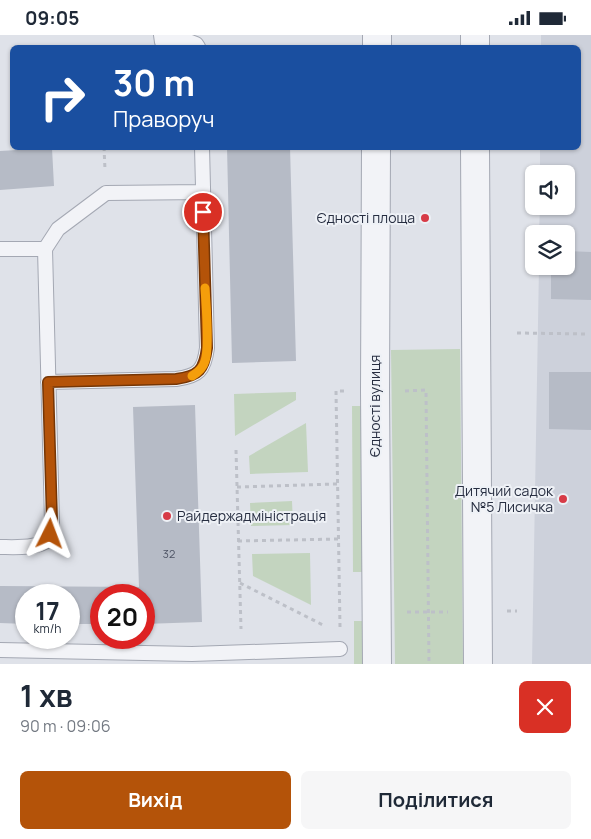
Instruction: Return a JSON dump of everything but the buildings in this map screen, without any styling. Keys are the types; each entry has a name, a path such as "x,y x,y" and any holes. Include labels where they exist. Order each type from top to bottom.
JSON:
{"street":[{"name":"Єдності вулиця","path":"376,150 374,391 377,664"},
{"path":"475,150 478,664"}],"lane":[{"path":"161,35 162,42 194,42 196,45"},
{"path":"48,382 176,379 188,377 199,372 206,361 207,348 202,150"},
{"path":"0,547 38,545 46,541 50,534 52,521 45,249 58,229 106,193 203,192"},
{"path":"0,249 45,249"},
{"path":"0,650 119,654 192,654 340,649"}],"path":[{"path":"517,333 589,334"},
{"path":"426,390 429,664"},
{"path":"236,450 241,652"},
{"path":"236,487 337,484"},
{"path":"238,541 338,539"},
{"path":"240,583 331,629"},
{"path":"339,613 517,611"}],"shaded area":[{"name":"Дитячий садок №5 Лисичка","path":"541,35 591,35 591,664 532,664 539,275 575,275 575,225 539,225 540,215 575,215 575,165 540,165 540,150 581,150 581,45 541,45"}],"green space":[{"path":"460,349 463,664 395,664 391,350"},
{"path":"296,392 296,400 235,436 234,394"},
{"path":"352,406 365,406 367,572 353,572"},
{"path":"306,423 308,472 250,474 249,456"},
{"path":"292,501 293,525 251,526 250,503"},
{"path":"310,553 311,605 253,576 252,554"},
{"path":"354,621 367,621 368,664 354,664"}],"slow traffic":[{"path":"192,376 199,372 206,361 205,288"}],"place":[{"name":"Єдності площа","path":"425,218"},
{"name":"Дитячий садок №5 Лисичка","path":"563,499"},
{"name":"Райдержадміністрація","path":"167,516"}],"route":[{"path":"50,534 52,521 48,382 176,379 188,377 199,372 206,361 207,348 203,212"}]}
